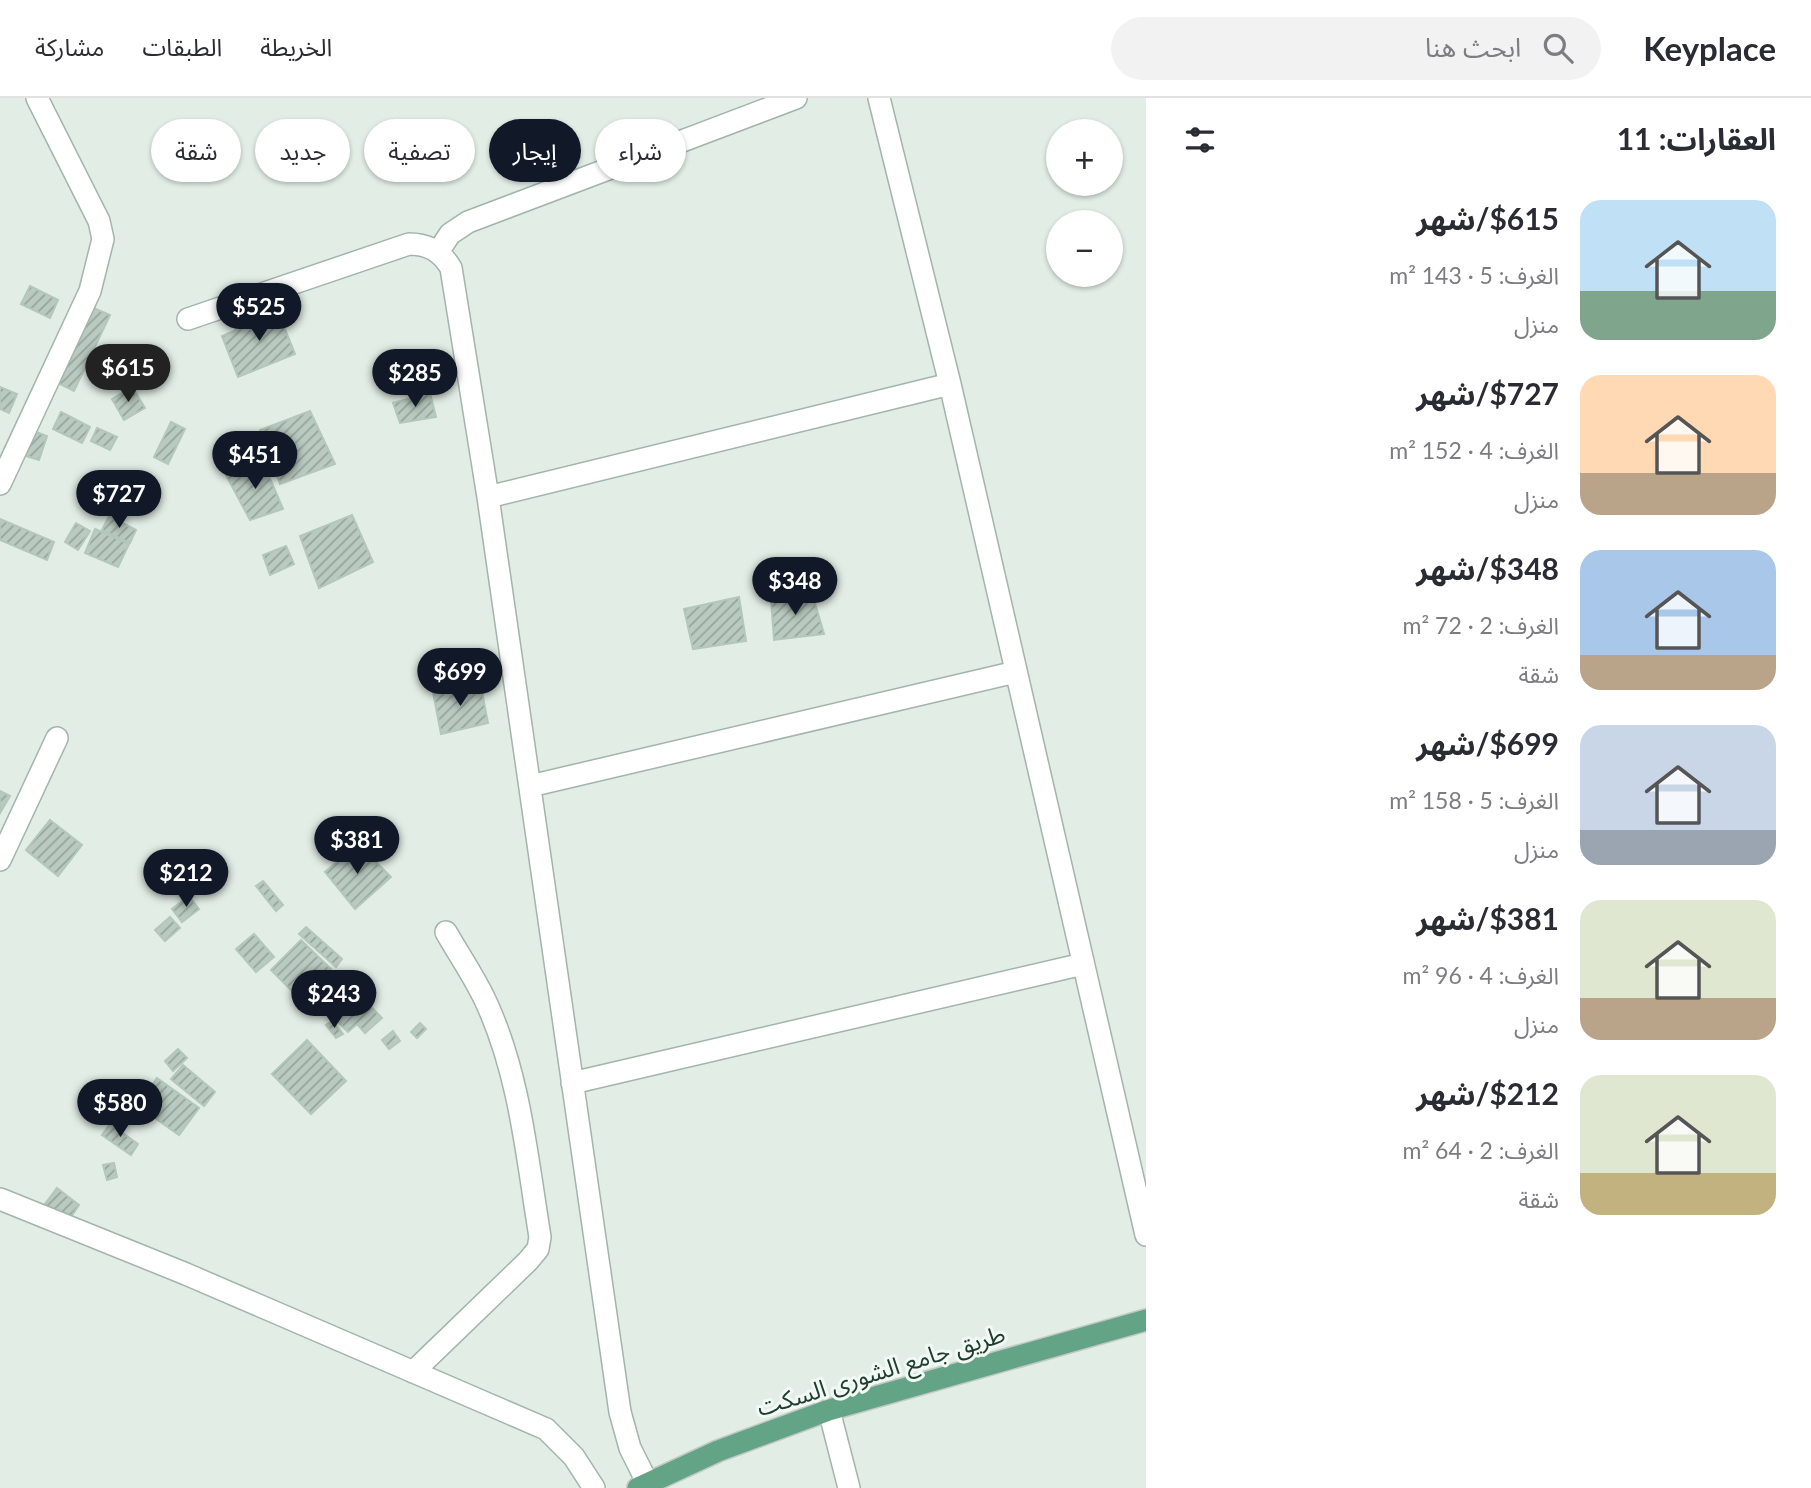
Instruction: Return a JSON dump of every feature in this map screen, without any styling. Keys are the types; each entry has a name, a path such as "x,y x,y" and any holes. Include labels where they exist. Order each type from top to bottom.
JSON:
{"main road":[{"name":"طريق جامع الشورى السكت","path":"642,1485 829,1410 1146,1320"}],"street":[{"path":"0,484 90,291 103,239 99,221 37,98"},
{"path":"438,252 450,234 468,222 796,98"},
{"path":"878,98 950,384 1146,1235"},
{"path":"188,319 399,247 419,244 438,252 452,268 488,497 620,1412 642,1485"},
{"path":"488,497 950,384"},
{"path":"530,786 1016,672"},
{"path":"0,860 57,738"},
{"path":"413,1372 528,1261 538,1250 540,1237 517,1097 502,1046 486,1002 446,932"},
{"path":"572,1083 1083,964"},
{"path":"0,1199 186,1274 546,1429 574,1457 594,1488"},
{"path":"829,1410 849,1488"}],"building":[{"path":"30,286 58,300 50,318 21,304"},
{"path":"91,307 110,315 74,391 56,382"},
{"path":"276,307 295,354 238,377 222,336 253,323 251,317"},
{"path":"0,387 17,394 9,413 0,409"},
{"path":"132,387 145,408 124,420 112,399"},
{"path":"430,393 436,417 400,423 393,403"},
{"path":"310,411 335,464 280,484 260,430"},
{"path":"61,412 90,427 82,443 53,429"},
{"path":"171,422 185,429 168,464 154,457"},
{"path":"97,428 117,437 110,450 91,441"},
{"path":"31,430 47,436 39,460 23,455"},
{"path":"251,435 255,448 239,452 235,440"},
{"path":"263,462 283,509 250,520 226,475"},
{"path":"132,485 152,492 144,514 124,506"},
{"path":"352,515 373,562 319,588 300,536"},
{"path":"109,516 136,530 130,543 102,530"},
{"path":"0,519 54,542 47,560 0,540"},
{"path":"76,523 90,531 78,550 65,542"},
{"path":"95,529 129,544 118,567 85,553"},
{"path":"286,546 294,564 270,575 263,555"},
{"path":"812,593 824,634 774,640 771,599"},
{"path":"739,597 746,641 693,649 684,609"},
{"path":"480,682 488,723 441,734 433,692"},
{"path":"0,791 10,796 0,813"},
{"path":"50,820 82,845 58,876 26,850"},
{"path":"358,844 391,877 355,909 325,872"},
{"path":"263,881 283,905 276,911 256,886"},
{"path":"189,896 199,909 182,922 172,909"},
{"path":"170,917 180,928 165,941 155,930"},
{"path":"306,927 342,959 336,967 299,934"},
{"path":"254,934 274,957 256,972 236,949"},
{"path":"301,940 331,969 301,1000 271,970"},
{"path":"357,992 382,1018 365,1033 357,1024 348,1032 332,1016"},
{"path":"332,1021 343,1034 336,1038 326,1025"},
{"path":"420,1023 426,1029 417,1038 411,1032"},
{"path":"393,1031 400,1041 389,1049 382,1040"},
{"path":"307,1040 346,1081 311,1114 272,1074"},
{"path":"178,1049 187,1058 173,1071 165,1061"},
{"path":"183,1065 215,1092 204,1106 171,1079"},
{"path":"157,1078 199,1108 179,1135 138,1106"},
{"path":"110,1124 138,1144 131,1155 102,1135"},
{"path":"114,1163 117,1177 107,1180 103,1165"},
{"path":"57,1188 79,1205 67,1223 42,1208"}]}
